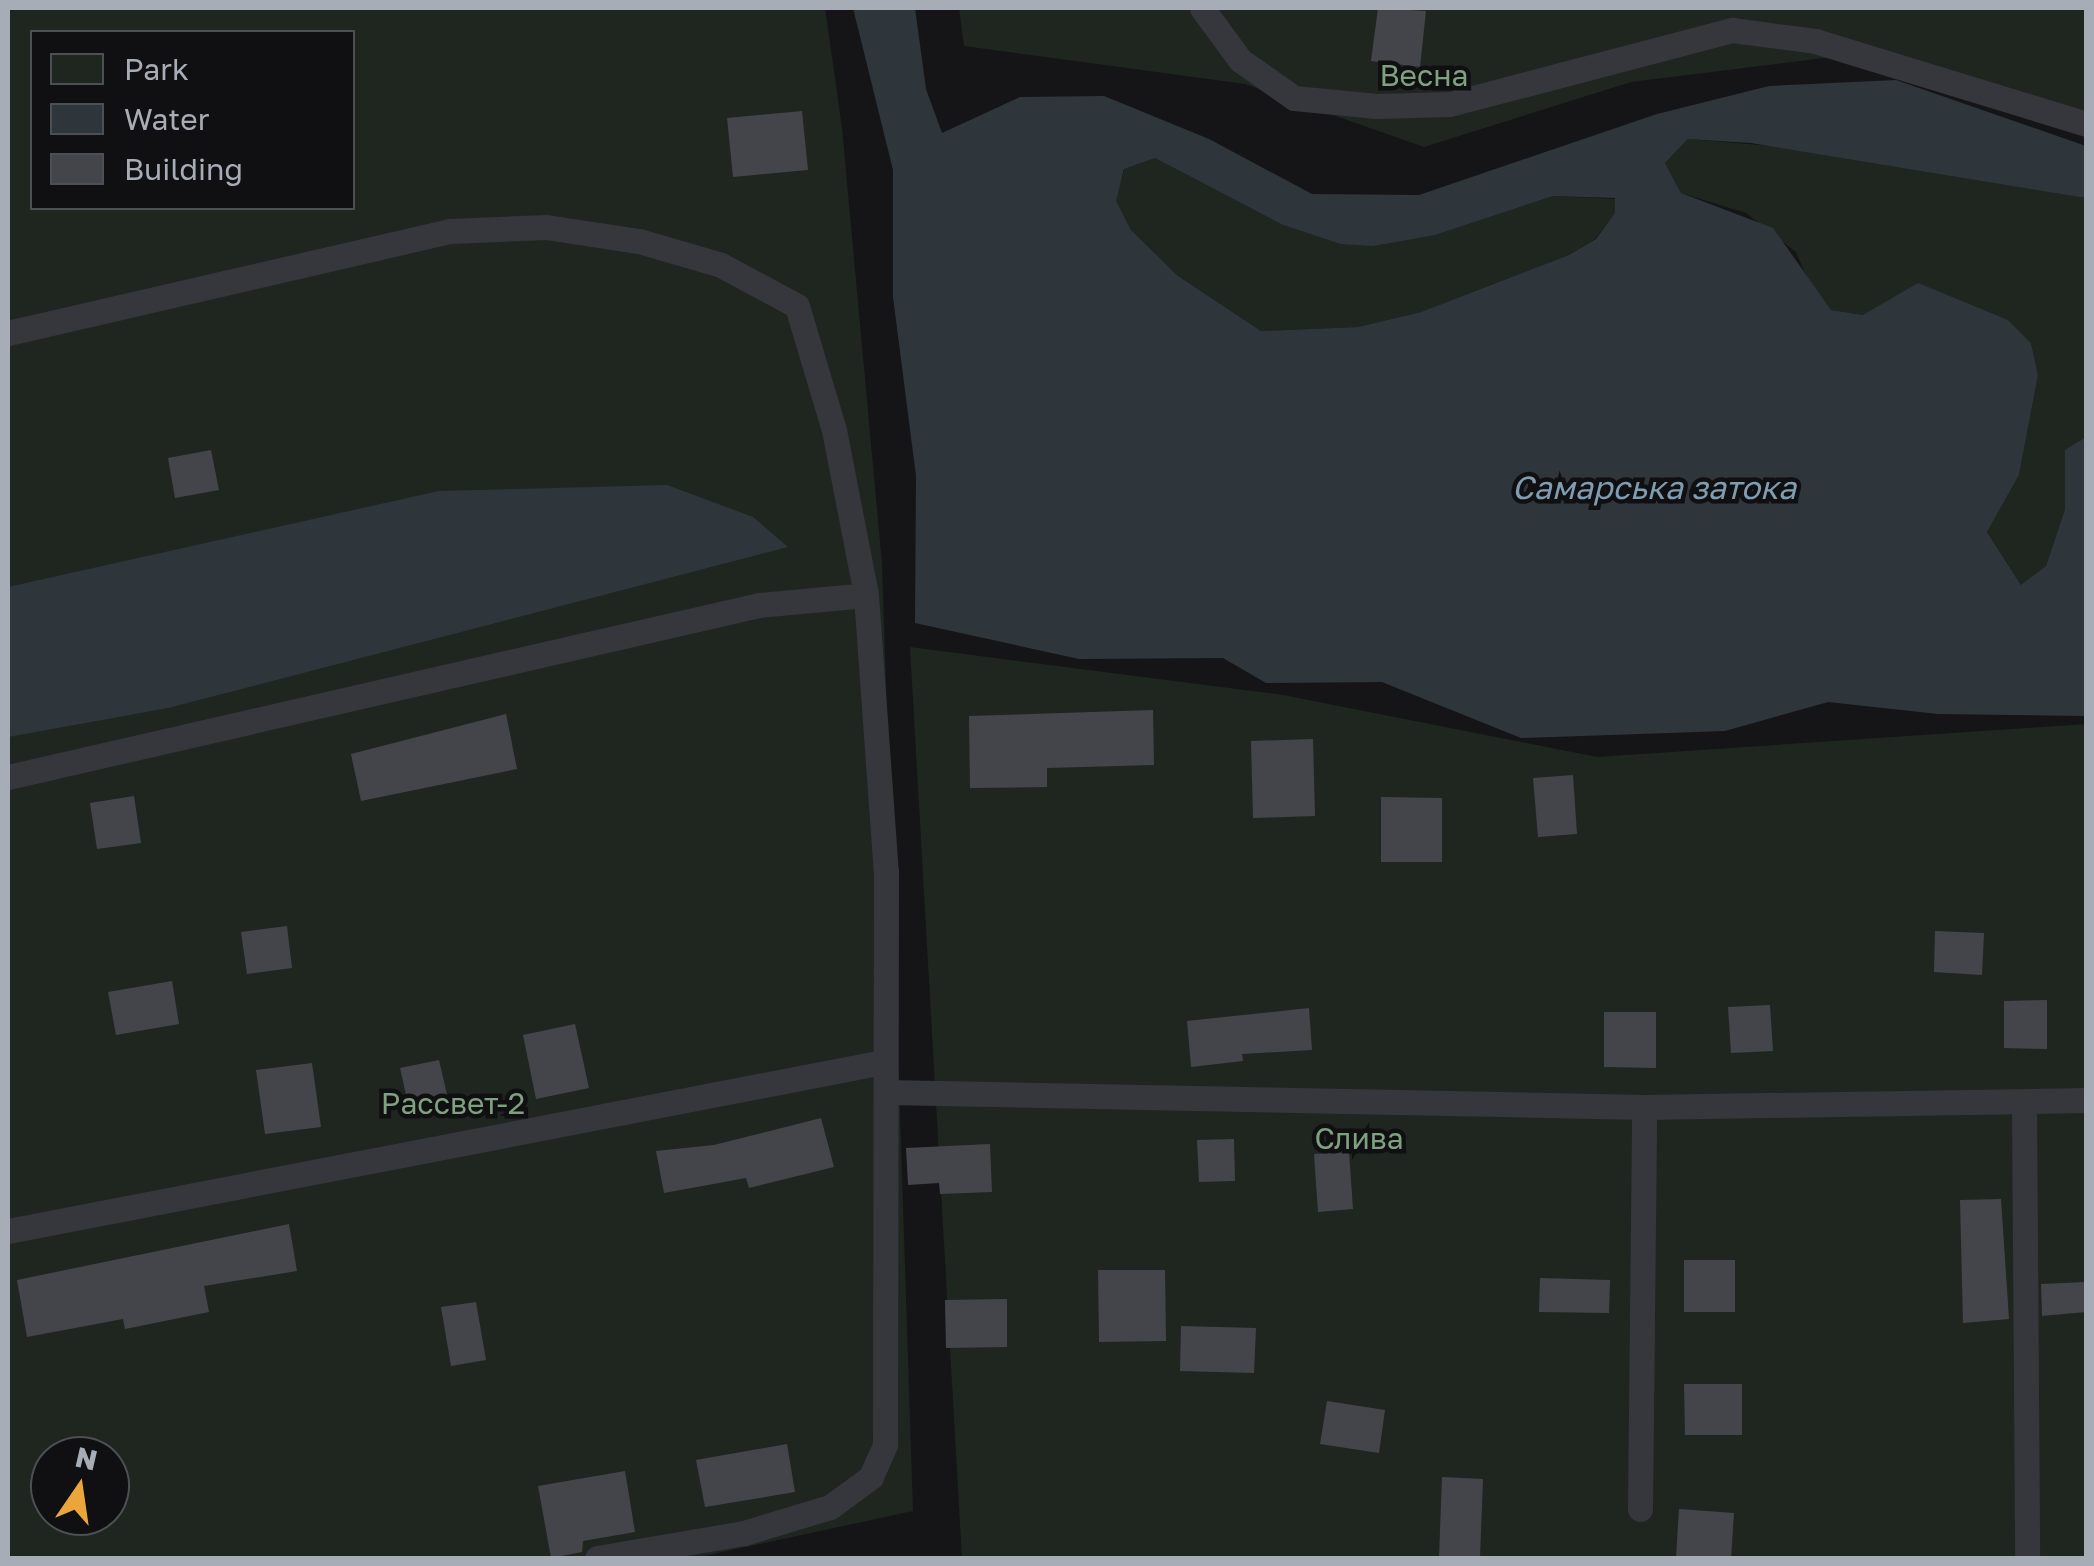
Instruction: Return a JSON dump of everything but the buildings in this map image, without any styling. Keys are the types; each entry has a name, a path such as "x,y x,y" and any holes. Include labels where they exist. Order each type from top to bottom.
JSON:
{"lane":[{"path":"1202,8 1240,60 1294,98 1377,106 1450,104 1732,30 1815,41 2086,124"},
{"path":"8,333 450,231 546,226 639,240 721,265 797,306 834,430 866,595 886,871 883,1062 886,1445 871,1478 830,1507 744,1534 597,1558"},
{"path":"8,777 741,608 866,595"},
{"path":"8,1231 883,1062"},
{"path":"886,1092 1644,1108 2086,1100"},
{"path":"2024,1103 2026,1558"},
{"path":"1640,1509 1644,1108"}],"green space":[{"name":"Рассвет-2","path":"8,8 825,8 842,128 882,564 913,1511 695,1558 8,1558"},
{"name":"Весна","path":"959,8 2086,8 2086,115 1880,51 1631,82 1424,147 1245,84 964,46"},
{"path":"1688,139 1784,147 2086,198 2086,437 2066,450 2065,509 2046,566 2022,586 1987,532 2019,475 2038,375 2031,343 2008,320 1947,297 1863,315 1831,310 1810,285 1796,252 1746,213 1681,193 1665,163"},
{"path":"1155,158 1283,225 1340,244 1435,235 1553,196 1615,199 1615,214 1595,239 1569,255 1421,312 1358,327 1261,331 1178,276 1131,230 1115,201 1125,168"},
{"name":"Слива","path":"910,647 1283,695 1597,757 2086,724 2086,1558 962,1558"}],"water":[{"name":"Самарська затока","path":"853,8 915,8 926,89 942,133 1020,97 1104,96 1209,139 1312,194 1419,195 1657,114 1769,86 1896,80 2086,146 2086,198 1751,143 1688,139 1665,163 1681,193 1773,228 1831,310 1863,315 1918,283 2008,320 2031,343 2038,375 2019,475 1987,532 2021,585 2046,566 2065,509 2065,450 2086,437 2086,716 1938,714 1828,702 1725,731 1521,738 1382,682 1266,683 1223,658 1079,659 915,623 916,476 893,297 893,170","holes":["1155,158 1283,225 1340,244 1373,246 1435,235 1553,196 1615,198 1615,213 1596,239 1569,255 1421,312 1358,327 1261,331 1178,276 1131,230 1116,201 1124,169"]},
{"path":"667,485 753,517 788,547 168,708 8,737 8,587 439,491"}]}
